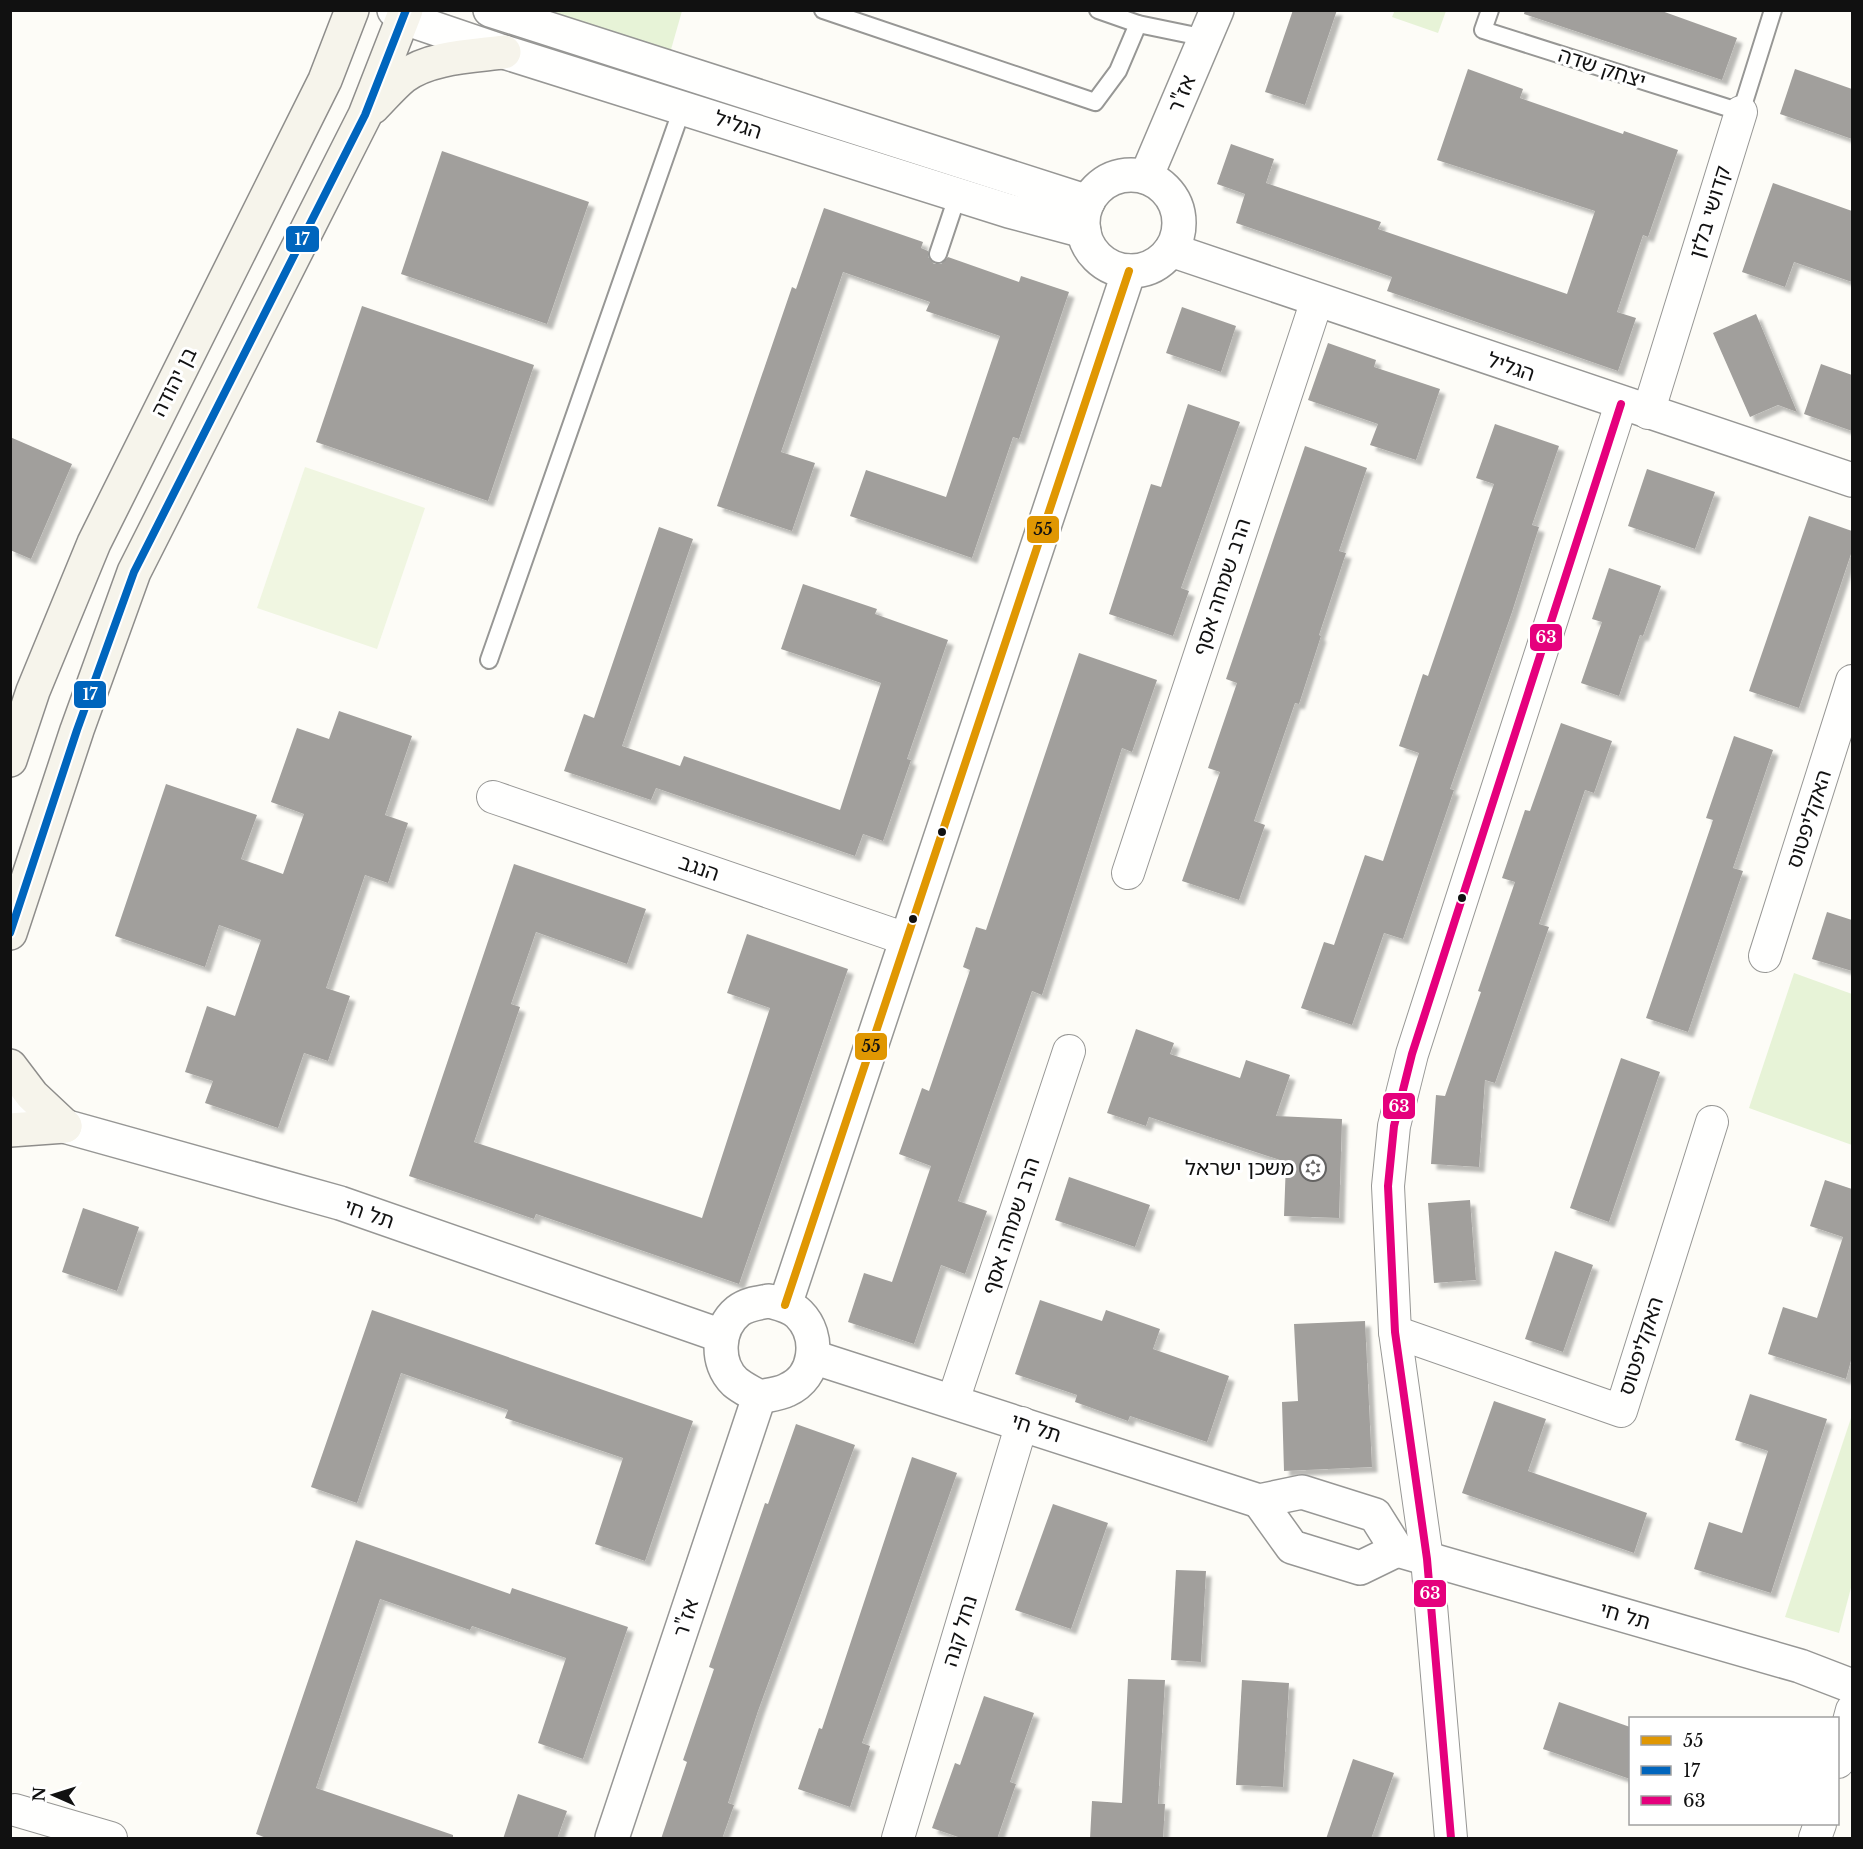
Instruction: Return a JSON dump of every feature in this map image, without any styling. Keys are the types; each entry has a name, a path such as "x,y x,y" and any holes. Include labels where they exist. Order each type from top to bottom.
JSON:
{"main road":[{"name":"בן יהודה","path":"10,760 33,691 94,543 325,80 352,10"},
{"path":"10,933 77,730 134,572 365,115 402,13"},
{"path":"365,115 405,76 429,65 504,52"},
{"path":"10,1066 33,1095 65,1126"},
{"path":"10,1130 65,1126"}],"street":[{"name":"הגליל","path":"490,10 967,164 1086,216"},
{"name":"הגליל","path":"402,13 504,52 958,195 1086,216"},
{"name":"אז\"ר","path":"1146,177 1211,24"},
{"name":"קדושי בלזן","path":"1451,1839 1412,1555 1395,1332 1388,1186 1394,1126 1412,1054 1635,409 1741,112"},
{"path":"1119,176 1146,177 1165,189 1177,207 1180,222 1178,236 1171,250 1160,262 1145,269 1129,271 1116,269 1095,255 1086,216 1101,186 1119,176"},
{"name":"הגליל","path":"1171,250 1635,409 1852,480"},
{"path":"785,1305 1129,271"},
{"name":"הרב שמחה אסף","path":"1128,873 1317,300"},
{"name":"האקליפטוס","path":"1765,956 1852,681"},
{"name":"הנגב","path":"493,797 906,939"},
{"name":"הרב שמחה אסף","path":"953,1401 1069,1051"},
{"name":"תל חי","path":"10,1111 340,1203 722,1336"},
{"name":"האקליפטוס","path":"1395,1332 1621,1411 1712,1122"},
{"path":"769,1301 785,1305 798,1313 808,1325 813,1341 813,1357 801,1380 788,1390 759,1397 734,1381 725,1368 720,1352 722,1336 733,1317 753,1303 769,1301"},
{"name":"תל חי","path":"813,1357 1259,1501"},
{"name":"אז\"ר","path":"612,1839 759,1397"},
{"name":"נחל קנה","path":"898,1839 1022,1423"},
{"path":"1302,1492 1375,1515 1412,1555 1360,1568 1292,1547 1259,1501 1302,1492"},
{"name":"תל חי","path":"1412,1555 1800,1666 1852,1686"},
{"path":"1839,1758 1852,1710"},
{"path":"15,1810 111,1839"}],"lane":[{"path":"823,10 1095,102 1118,72 1138,24"},
{"path":"1098,10 1138,24 1211,24"},
{"name":"יצחק שדה","path":"1490,10 1483,30 1741,112"},
{"name":"קדושי בלזן","path":"1741,112 1773,10"},
{"path":"489,660 693,76"},
{"path":"938,254 967,164"}],"green space":[{"path":"1395,10 1446,11 1438,33 1392,17"},
{"path":"523,11 682,11 668,60"},
{"path":"305,467 425,508 377,649 257,608"},
{"path":"1794,973 1852,994 1852,1145 1749,1108"},
{"path":"1852,1415 1852,1584 1839,1633 1785,1617"}],"building":[{"path":"1293,10 1337,10 1305,105 1265,92"},
{"path":"1525,10 1659,10 1737,38 1722,80 1524,14"},
{"path":"1468,69 1523,89 1520,98 1623,134 1624,131 1678,150 1648,237 1643,235 1617,312 1636,318 1618,371 1387,291 1392,277 1236,223 1245,194 1217,184 1231,144 1274,159 1266,183 1381,222 1378,229 1567,294 1595,211 1437,160"},
{"path":"1795,69 1852,89 1852,139 1780,114"},
{"path":"442,151 589,202 547,324 401,274"},
{"path":"1773,183 1852,211 1852,282 1794,262 1785,287 1742,272"},
{"path":"824,208 923,242 921,248 928,251 928,257 934,264 941,264 948,257 1019,282 1021,276 1069,292 1019,439 1013,437 972,558 850,516 866,470 946,497 1000,336 926,311 930,302 843,272 781,452 815,463 792,531 717,506 792,287 796,289"},
{"path":"362,306 534,365 488,501 316,442"},
{"path":"1182,307 1236,326 1221,372 1166,353"},
{"path":"1756,314 1797,412 1778,405 1750,417 1713,333"},
{"path":"1328,343 1376,360 1374,367 1440,389 1416,460 1370,445 1378,424 1308,400"},
{"path":"1821,364 1852,375 1852,431 1804,414"},
{"path":"1188,404 1240,422 1181,588 1189,591 1173,636 1109,614 1151,484 1161,487"},
{"path":"1495,424 1559,446 1532,525 1539,527 1450,789 1454,790 1403,939 1384,933 1352,1025 1301,1008 1324,942 1334,945 1365,855 1383,861 1419,753 1399,746 1423,674 1428,676 1494,484 1476,478"},
{"path":"10,437 72,464 31,559 10,550"},
{"path":"1305,446 1367,468 1339,551 1346,553 1319,635 1321,636 1299,704 1295,703 1254,821 1265,825 1239,900 1182,881 1220,772 1208,768 1237,683 1226,679"},
{"path":"1647,469 1715,492 1695,549 1628,526"},
{"path":"1809,516 1852,531 1852,551 1799,708 1749,691"},
{"path":"659,527 693,539 622,746 680,766 684,756 840,810 881,683 781,649 803,584 877,609 875,614 948,640 907,759 911,760 883,841 863,834 855,856 656,788 651,800 564,771 584,714 594,718"},
{"path":"1609,568 1661,586 1643,636 1640,635 1619,696 1581,683 1602,622 1592,619"},
{"path":"1079,653 1157,680 1132,752 1122,748 1042,995 1032,991 958,1201 987,1211 965,1274 941,1265 914,1344 848,1322 864,1273 892,1282 931,1166 899,1154 922,1088 929,1091 970,970 963,967 976,927 986,930"},
{"path":"339,711 412,736 385,815 408,823 388,883 365,875 326,988 350,996 328,1061 304,1053 278,1128 205,1103 213,1081 185,1072 207,1006 235,1016 261,940 219,925 205,967 115,936 166,784 257,815 241,859 283,874 304,814 271,802 297,728 329,739"},
{"path":"1561,723 1612,741 1594,793 1585,790 1539,924 1549,927 1495,1083 1485,1080 1479,1167 1431,1164 1436,1095 1445,1096 1481,992 1478,991 1515,882 1502,878 1525,810 1530,811"},
{"path":"1734,736 1773,750 1733,868 1743,871 1688,1032 1646,1018 1713,820 1706,818"},
{"path":"514,864 646,909 627,964 536,932 511,1004 520,1007 474,1142 702,1218 770,1008 727,993 747,934 848,969 739,1284 536,1214 534,1219 409,1176"},
{"path":"1827,912 1852,920 1852,971 1812,959"},
{"path":"1136,1029 1174,1043 1170,1054 1240,1078 1246,1060 1290,1075 1276,1116 1342,1119 1339,1218 1284,1216 1286,1162 1149,1117 1146,1126 1107,1113"},
{"path":"1621,1058 1660,1072 1609,1222 1570,1208"},
{"path":"1069,1177 1150,1205 1135,1247 1055,1220"},
{"path":"1825,1180 1852,1189 1852,1357 1846,1379 1768,1354 1783,1307 1817,1318 1843,1237 1810,1226"},
{"path":"1470,1200 1476,1280 1434,1283 1428,1203"},
{"path":"83,1208 139,1227 117,1291 62,1272"},
{"path":"1555,1251 1593,1265 1563,1352 1525,1339"},
{"path":"1040,1300 1102,1321 1106,1310 1160,1329 1153,1349 1229,1376 1207,1442 1130,1416 1128,1421 1075,1402 1077,1395 1015,1374"},
{"path":"372,1310 693,1421 645,1561 595,1544 623,1458 505,1418 508,1410 401,1373 357,1503 311,1487"},
{"path":"1365,1321 1372,1467 1284,1471 1282,1402 1298,1401 1294,1324"},
{"path":"1750,1394 1827,1419 1771,1593 1694,1569 1709,1522 1742,1533 1768,1451 1735,1440"},
{"path":"1494,1401 1546,1419 1528,1471 1647,1513 1634,1553 1462,1493"},
{"path":"796,1424 855,1445 758,1711 728,1803 734,1805 722,1839 661,1839 687,1762 683,1760 714,1669 709,1667 765,1503 768,1504"},
{"path":"912,1457 957,1473 862,1743 870,1746 850,1807 798,1789 819,1728 822,1729"},
{"path":"1053,1504 1108,1523 1071,1629 1015,1610"},
{"path":"356,1540 510,1594 512,1588 628,1627 583,1759 538,1743 566,1658 472,1626 470,1630 380,1599 316,1788 453,1835 453,1839 269,1839 256,1834"},
{"path":"1176,1570 1206,1571 1201,1662 1171,1660"},
{"path":"1128,1679 1165,1680 1158,1804 1165,1804 1163,1839 1090,1839 1092,1801 1122,1803"},
{"path":"1242,1680 1289,1683 1283,1787 1236,1785"},
{"path":"984,1696 1034,1713 1010,1782 1016,1784 997,1839 964,1839 932,1828 955,1763 960,1765"},
{"path":"1559,1702 1629,1727 1629,1779 1543,1749"},
{"path":"1353,1759 1394,1773 1371,1839 1326,1839"},
{"path":"518,1794 567,1811 557,1839 503,1839"}],"transit line":[{"name":"17","path":"10,933 77,730 134,572 365,115 406,10"},
{"name":"55","path":"785,1305 1129,271"},
{"name":"63","path":"1451,1838 1427,1559 1395,1332 1388,1186 1394,1126 1412,1054 1621,404"}],"place":[{"name":"משכן ישראל","path":"1313,1168"}]}
